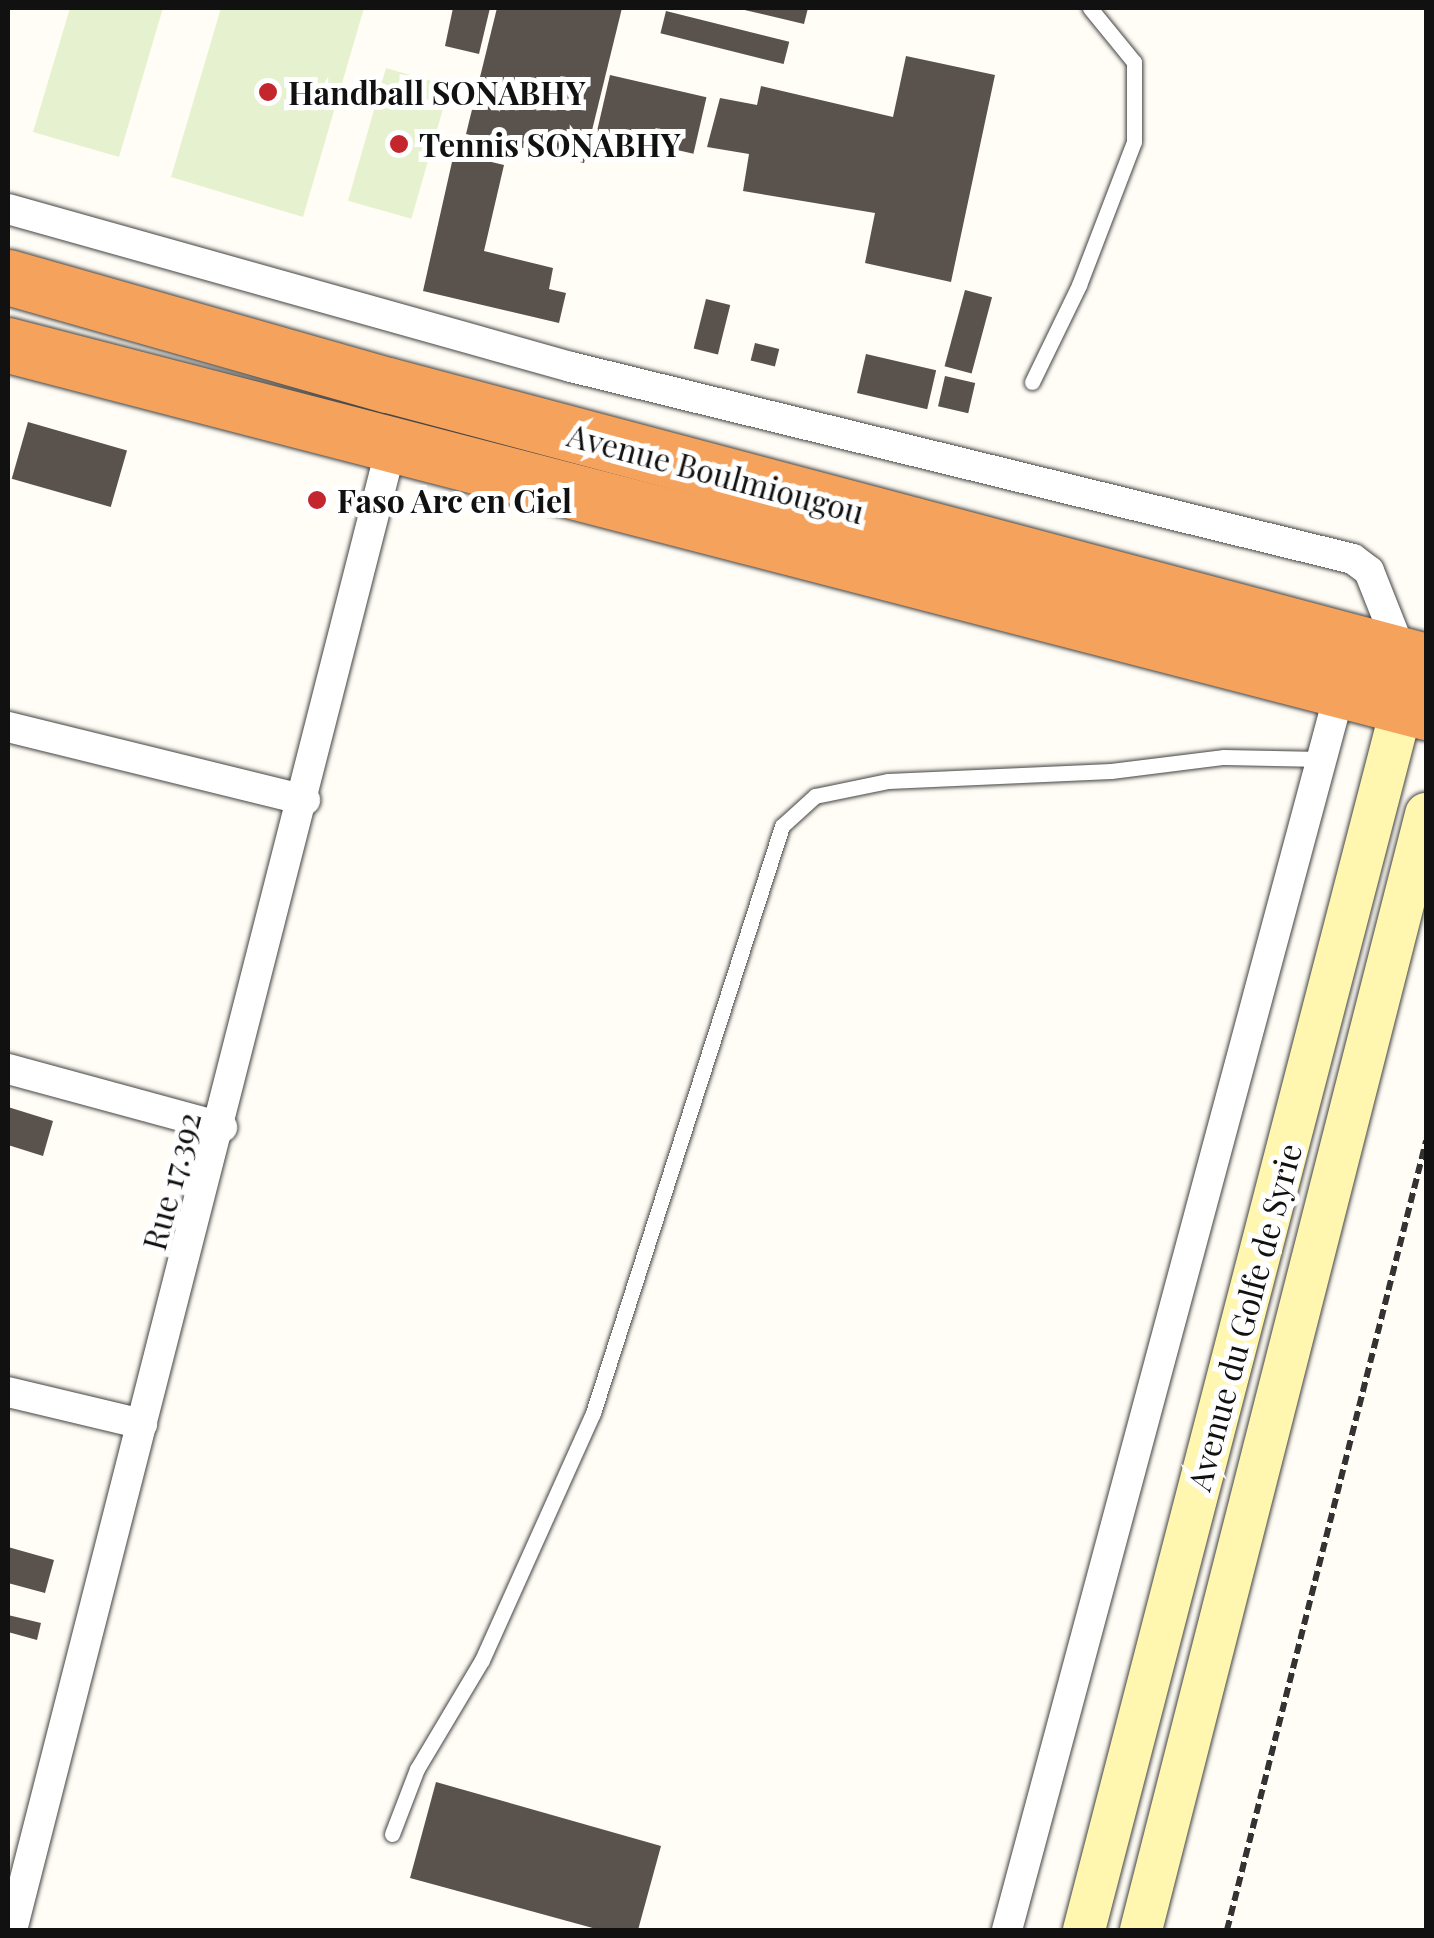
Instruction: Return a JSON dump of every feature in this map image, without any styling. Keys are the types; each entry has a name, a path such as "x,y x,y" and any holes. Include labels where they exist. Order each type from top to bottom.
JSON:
{"highway":[{"name":"Avenue Boulmiougou","path":"8,277 1415,683"},
{"name":"Avenue Boulmiougou","path":"8,345 390,447 1341,687 1415,683"}],"main road":[{"name":"Avenue du Golfe de Syrie","path":"1084,1930 1273,1206 1415,683"},
{"name":"Avenue du Golfe de Syrie","path":"1141,1930 1426,814"},
{"path":"1273,1206 1324,1217"}],"street":[{"path":"8,209 572,367 1353,559 1369,571 1415,683"},
{"name":"Rue 17.392","path":"12,1930 222,1127 390,447"},
{"path":"1008,1930 1341,687"},
{"path":"8,726 305,800"},
{"path":"8,1069 222,1127"},
{"path":"8,1392 142,1424"}],"lane":[{"path":"1032,382 1079,284 1134,142 1134,62 1090,8"},
{"path":"392,1834 417,1770 482,1660 593,1413 782,826 815,796 888,781 1111,772 1224,757 1322,759"}],"path":[{"path":"1227,1930 1426,1141"}],"green space":[{"path":"70,8 163,8 119,157 33,132"},
{"name":"Handball SONABHY","path":"221,8 364,8 303,217 171,177"},
{"name":"Tennis SONABHY","path":"386,68 449,86 411,219 348,201"}],"building":[{"path":"453,8 490,8 479,54 445,46"},
{"path":"497,8 622,8 584,163 466,134"},
{"path":"736,8 808,8 804,24"},
{"path":"666,11 789,42 784,64 660,33"},
{"path":"906,56 995,75 951,282 865,263 875,213 743,191 749,154 707,147 720,98 757,105 761,86 893,117"},
{"path":"610,75 706,97 693,154 597,132"},
{"path":"454,153 504,165 484,251 553,268 549,289 566,293 559,323 423,291"},
{"path":"965,290 992,297 972,374 945,366"},
{"path":"706,299 730,305 718,355 694,348"},
{"path":"755,343 779,349 775,367 751,360"},
{"path":"866,354 936,370 927,409 857,393"},
{"path":"945,376 975,383 968,413 938,406"},
{"path":"28,422 127,450 111,507 12,479"},
{"path":"8,1107 53,1121 43,1156 8,1145"},
{"path":"8,1547 54,1560 45,1593 8,1583"},
{"path":"8,1615 41,1623 37,1640 8,1632"},
{"path":"436,1782 661,1846 638,1930 600,1930 410,1878"}],"place":[{"name":"Handball SONABHY","path":"268,92"},
{"name":"Tennis SONABHY","path":"399,144"},
{"name":"Faso Arc en Ciel","path":"317,500"}]}
